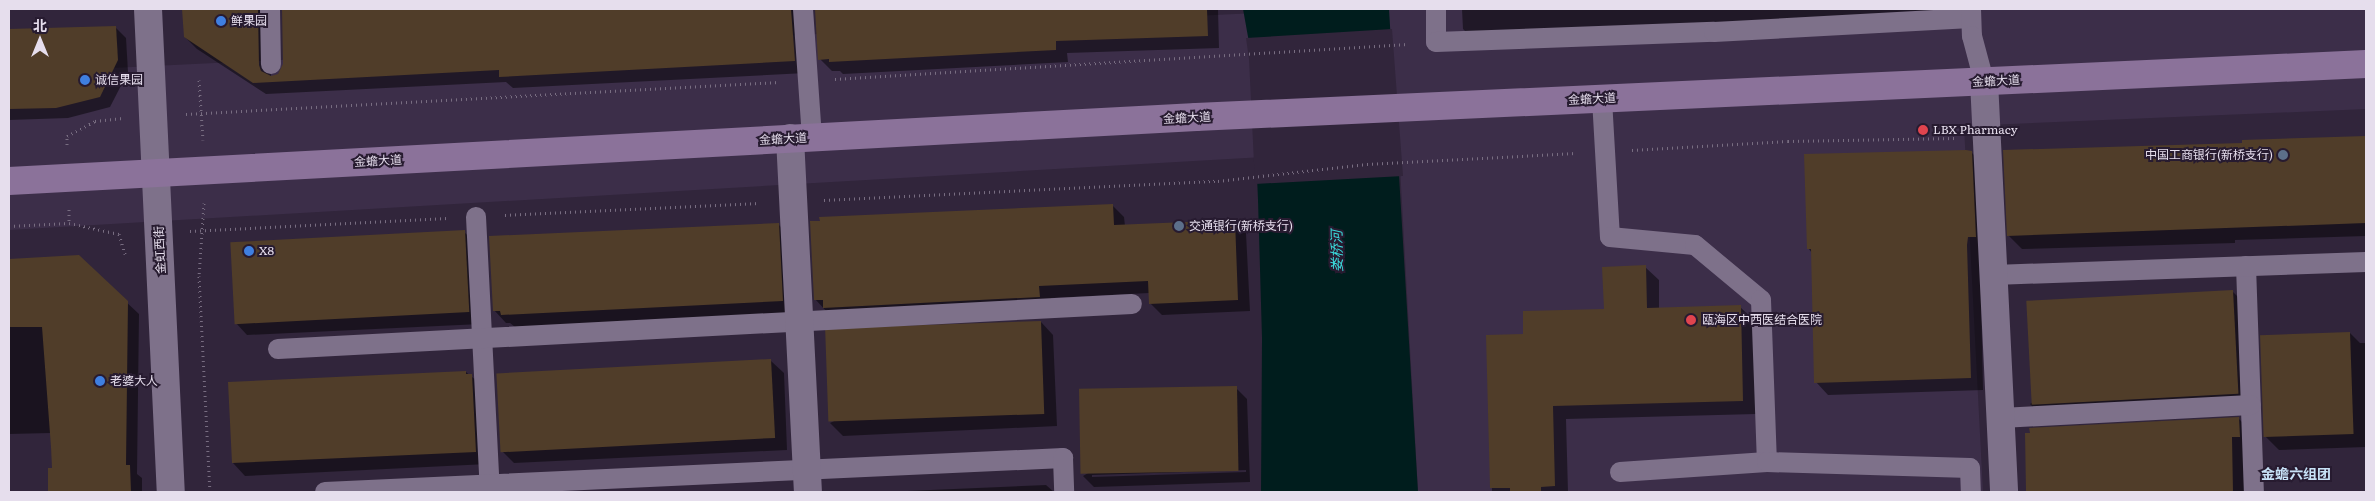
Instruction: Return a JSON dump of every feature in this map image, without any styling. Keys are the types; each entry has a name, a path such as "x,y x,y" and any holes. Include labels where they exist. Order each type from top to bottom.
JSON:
{"street":[{"name":"金虹西街","path":"148,9 171,492"},
{"name":"金蟾大道","path":"9,181 1196,117 2366,64"},
{"path":"1984,82 2004,492"},
{"path":"801,138 793,202 807,481"}],"lane":[{"path":"270,9 271,64"},
{"path":"801,138 808,80 803,9"},
{"path":"1436,9 1436,42 1714,32 1971,13 1972,36 1984,82"},
{"path":"1602,98 1610,237 1695,246 1761,300 1767,462"},
{"path":"476,217 489,488"},
{"path":"1994,275 2366,262"},
{"path":"2246,266 2254,492"},
{"path":"278,349 1132,304"},
{"path":"2001,418 2250,405"},
{"path":"325,492 807,481 1063,458 1064,492"},
{"path":"1620,472 1767,462 1970,468 1971,492"}],"path":[{"path":"69,223 67,136 95,121 153,116 808,80 1410,44"},
{"path":"199,80 206,170 199,276 210,492"},
{"path":"202,230 1218,181 1367,164 1788,141 1986,137"},
{"path":"9,226 69,223 119,234 128,262"}],"shaded area":[{"path":"1340,9 2366,9 2366,109 1964,126 1983,492 1418,492 1399,149 9,230 9,73"}],"water":[{"name":"娄桥河","path":"1243,9 1389,9 1418,492 1261,492 1262,338 1258,200 1252,59"}],"pier":[{"path":"1392,29 1403,176 1255,184 1249,59 1246,38"}],"building":[{"path":"182,9 258,9 259,65 261,71 271,76 278,74 283,64 282,9 791,9 795,61 499,77 499,70 253,83 184,37"},
{"path":"815,9 1207,9 1208,36 1056,41 1056,50 829,62 829,59 818,60"},
{"path":"116,26 118,60 100,97 56,108 9,109 9,29"},
{"path":"2366,136 2366,223 2007,236 2003,150 2242,143 2242,140"},
{"path":"1972,151 1976,237 1968,237 1967,245 1971,378 1814,383 1811,249 1807,249 1804,154"},
{"path":"1113,204 1114,225 1235,220 1238,300 1149,304 1148,281 1039,286 1040,297 823,308 823,300 814,300 810,221 820,221 819,217"},
{"path":"779,223 783,301 501,315 500,311 493,311 489,236"},
{"path":"465,230 469,312 235,324 230,242"},
{"path":"79,255 128,301 126,465 130,465 131,492 48,492 48,468 52,468 42,327 9,327 9,259"},
{"path":"1646,265 1647,308 1741,305 1743,401 1553,406 1555,486 1541,487 1541,492 1510,492 1510,488 1490,488 1486,335 1523,334 1523,311 1604,309 1602,267"},
{"path":"2233,290 2238,394 2032,405 2026,301"},
{"path":"1041,321 1044,414 828,421 825,329"},
{"path":"2350,332 2354,434 2264,437 2260,335"},
{"path":"771,359 775,438 501,452 496,373"},
{"path":"466,371 466,374 472,374 476,452 232,463 228,382"},
{"path":"1237,386 1238,471 1081,474 1079,389"},
{"path":"2239,417 2240,437 2232,437 2233,492 2026,492 2025,433 2030,433 2029,428"}],"place":[{"name":"鲜果园","path":"221,21"},
{"name":"诚信果园","path":"85,80"},
{"name":"LBX Pharmacy","path":"1923,130"},
{"name":"中国工商银行(新桥支行)","path":"2283,155"},
{"name":"交通银行(新桥支行)","path":"1179,226"},
{"name":"X8","path":"249,251"},
{"name":"瓯海区中西医结合医院","path":"1691,320"},
{"name":"老婆大人","path":"100,381"}],"district":[{"name":"金蟾六组团","path":"2296,473"}]}
